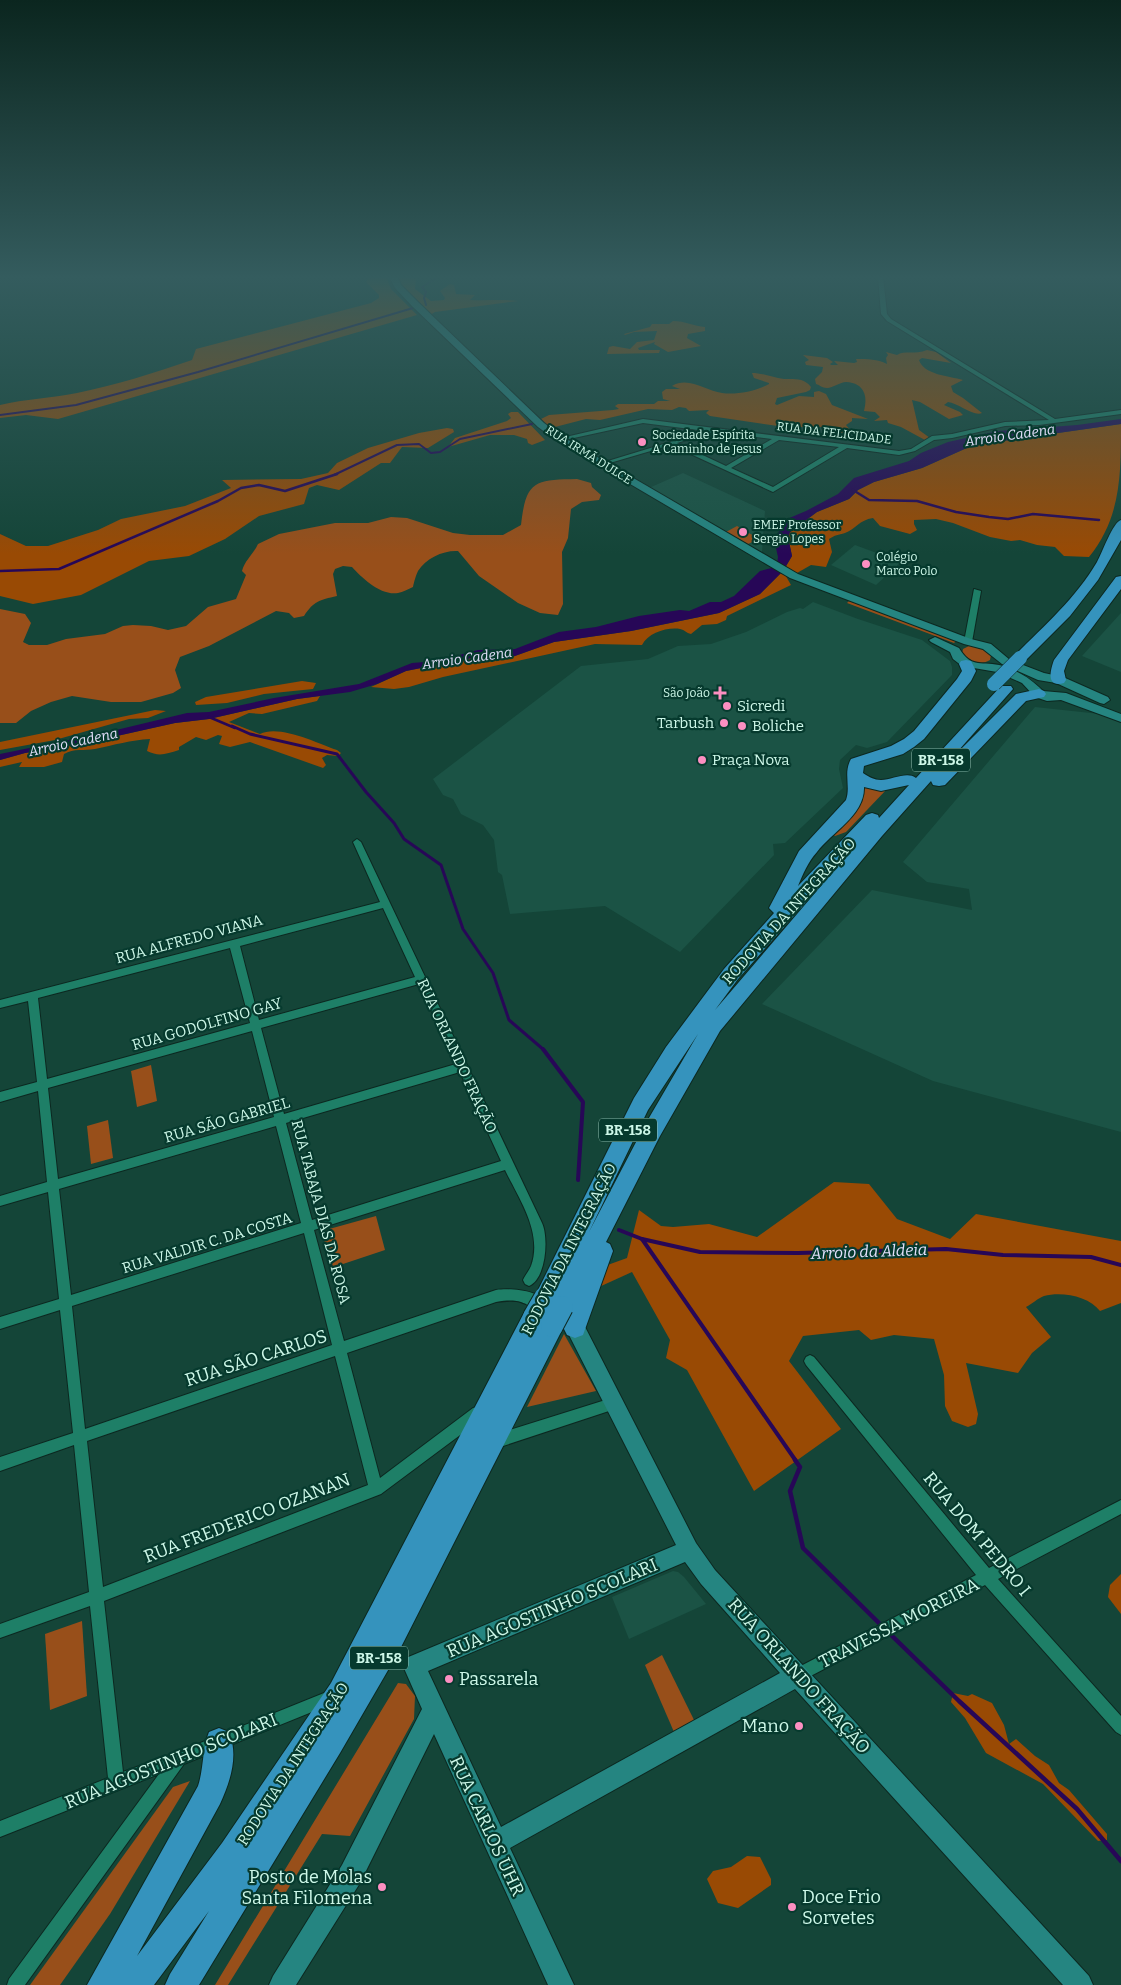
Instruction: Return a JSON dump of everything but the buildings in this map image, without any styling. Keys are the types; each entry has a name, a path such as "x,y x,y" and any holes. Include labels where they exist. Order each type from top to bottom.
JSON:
{"highway":[{"name":"RODOVIA DA INTEGRAÇÃO","path":"1026,661 1096,577 1114,545 1121,524"},
{"name":"RODOVIA DA INTEGRAÇÃO","path":"134,1985 233,1854 341,1693 489,1405 616,1213 621,1191 695,1055 713,1026 908,780 1026,661 1100,590 1121,559"},
{"path":"1061,682 1056,678 1061,660 1121,580"},
{"path":"731,974 745,950 776,911 810,847 851,806 858,791 853,770 857,763 897,750 919,735 964,681 969,671 966,664"},
{"name":"RODOVIA DA INTEGRAÇÃO","path":"181,1985 325,1752 388,1643 491,1443 641,1104 673,1053 731,974 800,895 870,830 1000,687"},
{"path":"810,847 870,830 908,813 1021,697 1035,689"},
{"path":"855,776 871,785 881,786 908,780"},
{"path":"103,1985 210,1794 217,1776 220,1758 219,1742"}],"street":[{"name":"RUA IRMÃ DULCE","path":"482,369 541,425 560,439 792,575 968,642 987,646 994,650 997,656 1042,677 1061,682 1121,707"},
{"path":"969,369 1053,420 1121,412"},
{"name":"RUA DA FELICIDADE","path":"560,439 643,421 899,453 913,450 932,438 1005,424 1039,423 1053,420"},
{"path":"601,464 715,430"},
{"path":"727,468 778,438"},
{"path":"672,443 774,490 846,446"},
{"name":"RUA IRMÃ DULCE","path":"792,575 799,585 826,598 948,645 955,650 957,657 966,664"},
{"path":"955,650 958,646 968,642 977,591"},
{"path":"826,598 847,597"},
{"path":"987,666 996,660 997,656"},
{"path":"966,664 1000,669 1026,680 1035,689 1055,698 1062,696 1121,718"},
{"path":"1035,689 1034,679 1042,677"},
{"path":"1061,682 1066,689 1062,696"},
{"name":"RUA ORLANDO FRAÇÃO","path":"357,842 538,1227 540,1246 532,1277"},
{"name":"RUA ALFREDO VIANA","path":"0,1004 386,904"},
{"name":"RUA TABAJA DIAS DA ROSA","path":"234,943 376,1489"},
{"name":"RUA GODOLFINO GAY","path":"0,1098 421,979"},
{"path":"33,996 116,1782"},
{"name":"RUA SÃO GABRIEL","path":"0,1201 462,1067"},
{"name":"RUA VALDIR C. DA COSTA","path":"0,1323 508,1164"},
{"name":"RUA SÃO CARLOS","path":"0,1464 496,1296 510,1293 549,1312"},
{"name":"RUA ORLANDO FRAÇÃO","path":"549,1312 615,1403 689,1550 708,1576 1080,1985"},
{"name":"RUA DOM PEDRO I","path":"810,1362 987,1577 1121,1727"},
{"path":"491,1443 615,1403"},
{"name":"RUA FREDERICO OZANAN","path":"0,1631 96,1597 376,1489 489,1405"},
{"name":"TRAVESSA MOREIRA","path":"496,1843 798,1675 1120,1509"},
{"name":"RUA AGOSTINHO SCOLARI","path":"414,1666 689,1550"},
{"name":"RUA CARLOS UHR","path":"414,1666 561,1985"},
{"name":"RUA AGOSTINHO SCOLARI","path":"0,1829 341,1693"},
{"path":"282,1985 351,1874 434,1710"},
{"path":"14,1985 179,1759"}],"shaded area":[{"path":"165,369 232,369 58,419 26,415 0,418 0,405 77,393"},
{"path":"823,369 926,369 931,372 963,380 951,386 953,392 982,413 970,412 948,402 944,405 963,415 949,419 920,402 912,400 919,430 930,438 925,440 901,427 888,423 887,420 874,421 880,417 875,412 864,411 866,401 864,392 857,385 846,382 824,388 816,384 815,379"},
{"path":"752,373 782,379 800,380 811,387 806,392 777,398 775,404 777,405 799,396 814,397 814,392 819,391 826,394 832,405 868,419 852,418 852,421 846,425 851,431 845,433 830,431 821,427 785,427 710,416 706,413 709,410 689,411 686,408 679,407 672,410 648,409 600,420 586,419 551,428 541,419 549,415 619,409 615,406 618,404 654,404 658,401 670,401 663,399 662,392 666,389 680,389 672,386 678,383 691,383 722,393 746,392 769,384 754,378"},
{"path":"518,412 545,440 532,445 528,443 527,439 514,435 490,435 448,447 455,438 507,421 511,418 508,414"},
{"path":"1121,424 1117,495 1108,527 1089,557 1064,556 1055,547 1037,545 1020,540 1011,541 990,537 953,523 936,519 914,520 917,530 910,534 880,526 873,518 829,539 832,552 826,567 811,565 797,573 785,568 792,556 788,537 790,532 817,512 849,499 858,490 874,482 922,468 969,447"},
{"path":"447,428 453,429 454,432 428,448 402,447 390,463 381,463 339,490 317,485 309,488 304,504 259,516 225,539 189,556 149,561 81,595 33,604 0,596 0,534 26,546 48,546 98,530 121,519 185,506 231,488 222,480 301,479 328,473 337,463 368,448 419,433"},
{"name":"EMEF Professor Sergio Lopes","path":"683,473 765,511 762,552 759,554 649,488"},
{"path":"577,479 591,483 592,487 601,495 599,500 582,502 571,509 568,538 562,552 563,604 558,615 540,613 518,603 479,576 458,551 447,552 430,559 421,566 413,587 398,593 385,592 366,581 352,567 343,566 335,569 333,574 337,596 317,602 304,616 294,618 289,613 276,611 209,646 180,657 175,670 181,688 173,693 141,702 111,702 72,696 51,702 31,711 16,723 0,723 0,609 25,614 31,623 23,642 29,645 47,645 66,639 105,634 123,626 151,626 168,630 186,626 208,607 236,599 246,575 242,571 243,567 258,544 279,534 335,523 368,523 391,517 407,518 453,533 503,535 521,525 526,499 535,486 551,480"},
{"path":"737,526 759,539 748,544 726,532"},
{"name":"Colégio Marco Polo","path":"855,545 901,562 876,585 831,565"},
{"path":"783,571 791,585 727,616 726,620 717,624 702,625 691,634 680,629 669,629 653,634 642,645 595,644 443,677 409,687 394,689 371,687 406,671 489,655 512,657 554,642 631,631 719,613 760,594"},
{"path":"849,601 956,641 954,643 847,603"},
{"path":"813,602 922,640 950,661 952,675 887,742 867,748 856,745 840,760 839,769 843,788 785,843 773,844 774,855 680,952 605,906 510,914 502,875 498,872 494,840 483,825 461,814 453,799 443,795 433,779 581,666 648,659 678,646 711,644 746,632 787,612 800,608 803,609"},
{"path":"1121,613 1121,672 1082,656"},
{"path":"969,646 981,647 991,655 990,660 979,663 969,659 962,654 963,649"},
{"path":"302,681 316,683 313,689 264,694 227,703 196,705 195,702 206,697"},
{"path":"320,696 317,701 262,714 249,713 229,722 260,734 277,731 298,736 341,753 338,756 327,755 322,758 326,765 323,768 250,742 230,747 219,744 222,736 218,735 206,740 196,737 179,747 179,750 170,753 155,754 147,751 150,739 95,749 72,751 64,754 62,762 44,767 19,767 22,762 0,767 0,760 25,753 90,742 175,723 209,719 297,699"},
{"path":"1035,707 1100,714 1121,723 1121,1132 933,1081 762,1004 872,890 972,910 969,889 927,882 903,862"},
{"path":"155,710 166,711 148,718 129,719 55,740 0,750 0,742"},
{"path":"863,785 887,789 846,832 835,836 832,834"},
{"path":"151,1065 157,1101 137,1107 131,1071"},
{"path":"108,1120 113,1158 91,1164 87,1126"},
{"path":"834,1182 869,1184 897,1219 950,1239 976,1214 1121,1241 1121,1303 1100,1311 1082,1298 1058,1294 1044,1296 1026,1307 1051,1337 1032,1353 1018,1373 966,1363 978,1414 976,1424 968,1427 952,1421 945,1406 944,1375 934,1339 894,1335 871,1340 859,1330 803,1336 789,1361 841,1429 754,1491 687,1370 666,1358 670,1340 632,1272 599,1287 602,1267 627,1258 639,1210 661,1226 709,1224 757,1237"},
{"path":"376,1216 385,1250 331,1268 322,1231"},
{"path":"564,1334 596,1391 527,1407"},
{"path":"673,1571 678,1572 684,1577 706,1604 629,1639 612,1597"},
{"path":"1121,1574 1121,1614 1108,1597 1110,1585"},
{"path":"82,1621 87,1696 50,1710 45,1634"},
{"path":"662,1655 695,1722 674,1732 645,1665"},
{"path":"398,1683 406,1684 415,1696 414,1719 350,1836 322,1834 228,1985 215,1985"},
{"path":"953,1693 968,1696 972,1694 992,1703 1004,1725 1009,1744 1016,1739 1035,1756 1049,1765 1059,1783 1069,1790 1107,1834 1107,1840 1098,1841 1043,1784 986,1753 965,1718 951,1702"},
{"path":"190,1781 110,1914 60,1985 30,1985 173,1787"},
{"path":"747,1856 760,1857 771,1879 771,1885 738,1908 718,1903 707,1879 713,1871 731,1867"}],"water":[{"name":"Arroio Cadena","path":"1121,419 1121,424 969,447 922,468 874,482 858,490 849,499 817,512 790,532 788,537 792,556 783,571 760,594 719,613 631,631 554,642 512,657 489,655 406,671 377,684 350,692 297,699 209,719 175,723 90,742 25,753 0,760 0,754 108,732 187,713 209,712 274,698 359,684 412,663 437,661 478,650 515,649 559,632 596,627 639,616 680,610 689,611 710,602 721,602 734,596 760,571 775,567 778,557 774,539 787,519 838,494 854,478 909,461 921,453 948,442 998,431 1077,425"}],"waterway":[{"path":"0,415 76,405 209,369"},
{"path":"334,475 397,445 419,444 431,453 440,452 460,439 532,424"},
{"path":"0,571 59,569 218,501 241,488 259,485 285,491 334,475"},
{"name":"Arroio Cadena","path":"853,490 869,500 917,501 956,512 989,517 1008,519 1033,514 1099,520"},
{"path":"209,717 235,728"},
{"path":"232,726 250,734 337,754 366,792 394,823 404,839 441,865 463,929 493,973 509,1020 543,1049"},
{"path":"543,1049 583,1102 578,1180"},
{"name":"Arroio da Aldeia","path":"619,1230 642,1239"},
{"name":"Arroio da Aldeia","path":"642,1239 700,1252 798,1253 946,1249 1003,1255 1091,1257 1121,1265"},
{"path":"642,1239 796,1461"},
{"path":"795,1460 800,1467 790,1491 803,1548 883,1627"},
{"path":"888,1632 959,1701 1077,1809 1121,1861"}],"place":[{"name":"Sociedade Espírita A Caminho de Jesus","path":"642,442"},
{"name":"EMEF Professor Sergio Lopes","path":"743,532"},
{"name":"Colégio Marco Polo","path":"866,564"},
{"name":"São João","path":"720,693"},
{"name":"Sicredi","path":"727,706"},
{"name":"Tarbush","path":"724,723"},
{"name":"Boliche","path":"742,726"},
{"name":"Praça Nova","path":"702,760"},
{"name":"Passarela","path":"449,1679"},
{"name":"Mano","path":"799,1726"},
{"name":"Posto de Molas Santa Filomena","path":"382,1887"},
{"name":"Doce Frio Sorvetes","path":"792,1907"}]}
